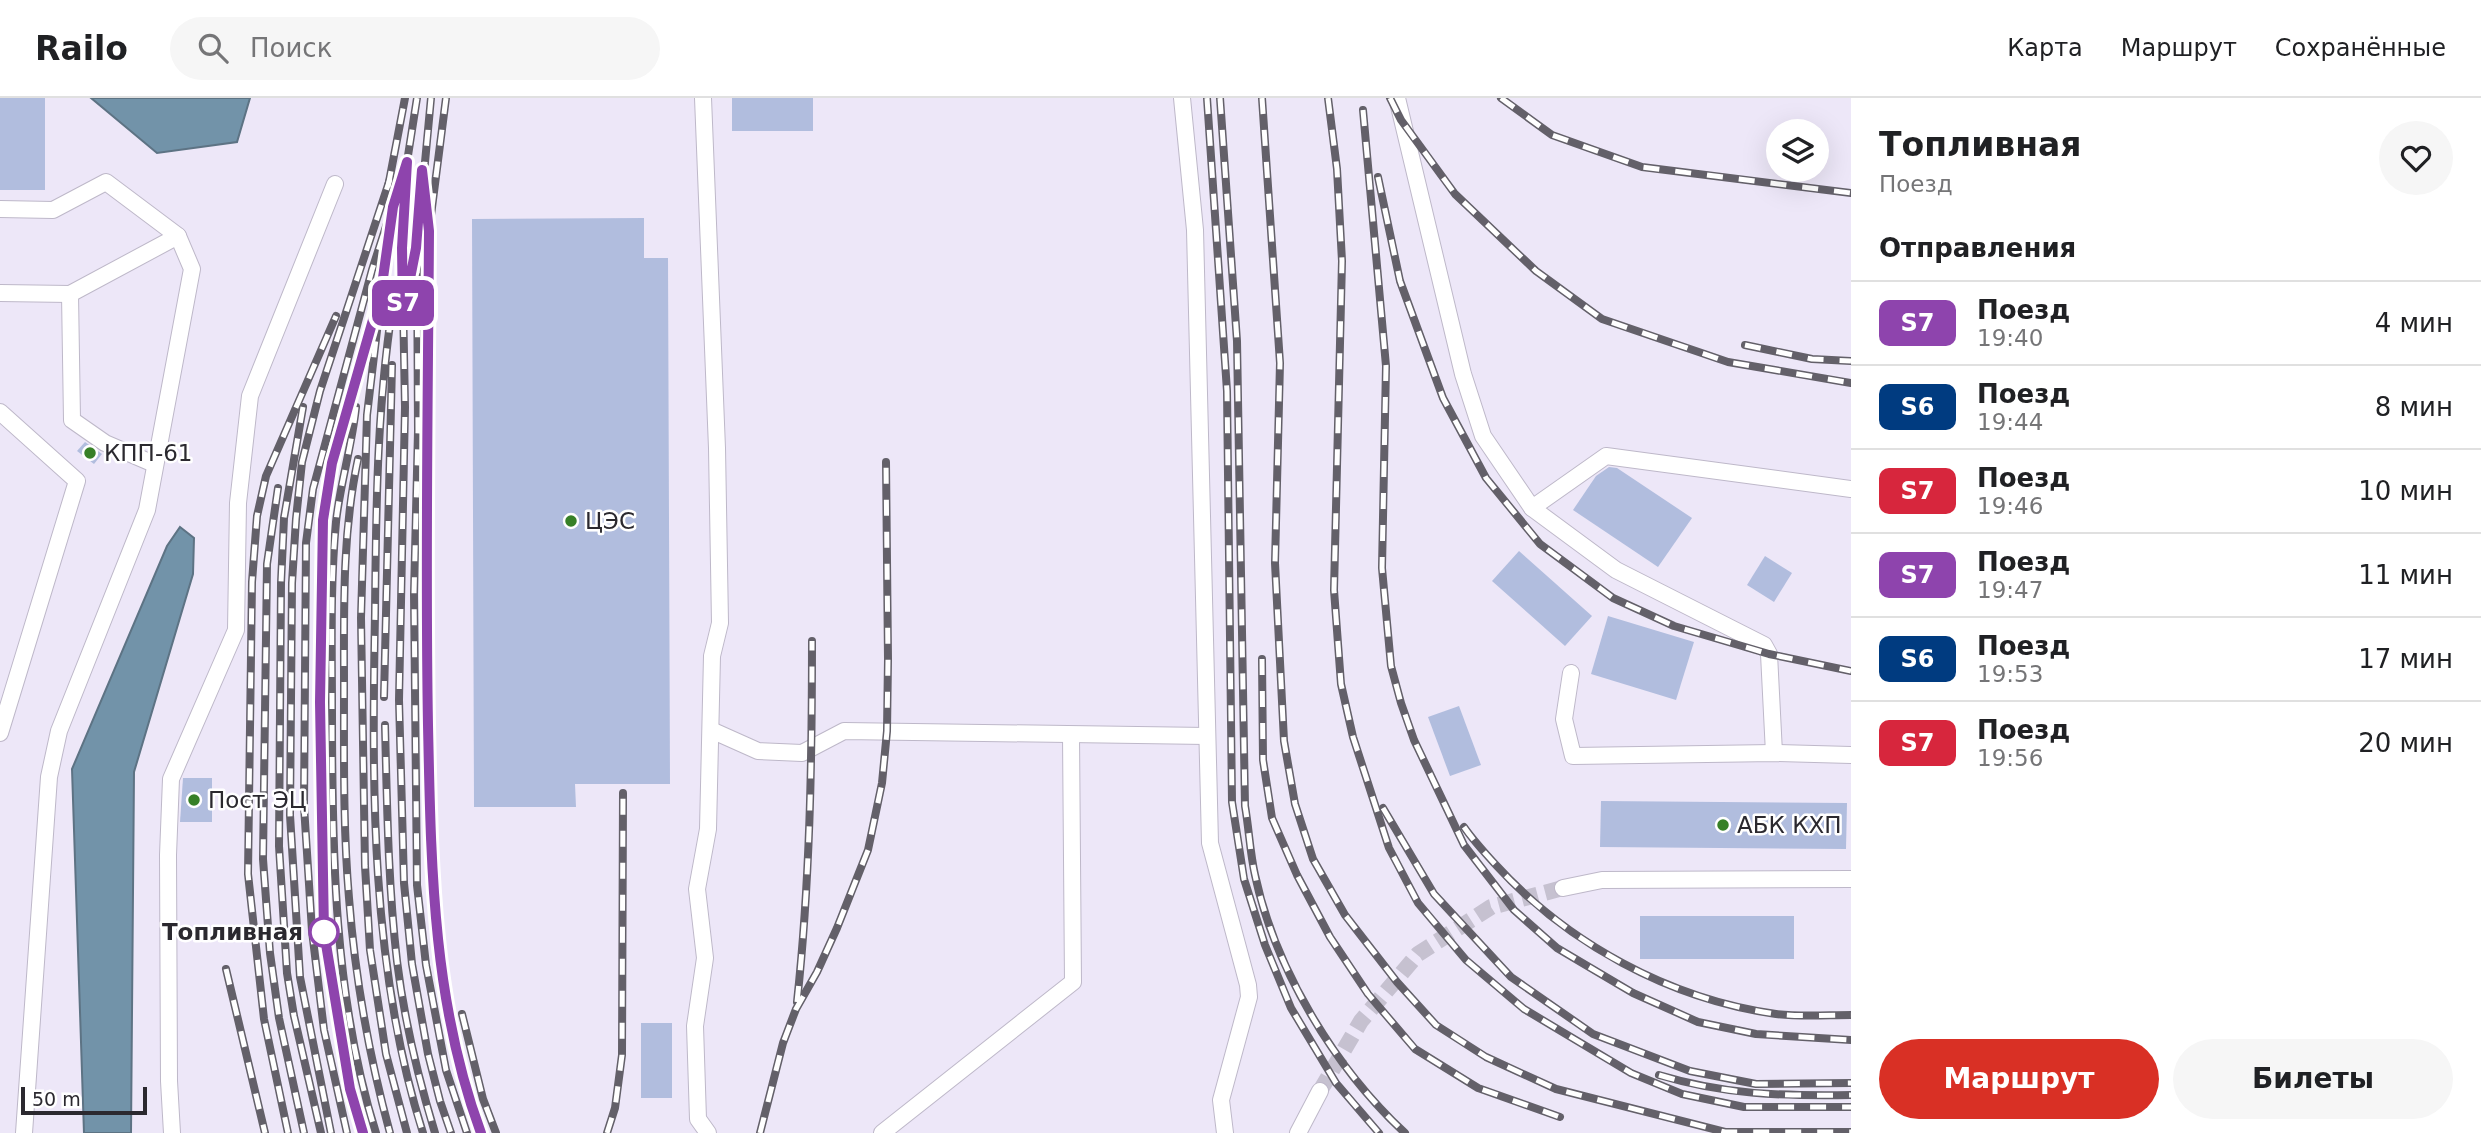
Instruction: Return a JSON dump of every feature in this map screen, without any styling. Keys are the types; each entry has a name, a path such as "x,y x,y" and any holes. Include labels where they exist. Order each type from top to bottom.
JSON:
{"lane":[{"path":"703,98 717,448 720,623 712,656 708,828 697,888 705,958 695,1026 698,1119 708,1133"},
{"path":"1182,98 1195,230 1210,843 1246,971 1249,997 1221,1100 1224,1133"},
{"path":"1397,98 1463,374 1483,436 1532,508 1616,570 1764,645 1769,654 1774,753"},
{"path":"0,209 52,209 106,182 178,236 192,269 147,510 59,731 49,778 24,1133"},
{"path":"172,1133 167,855 171,779 236,630 238,503 250,396 335,184"},
{"path":"0,293 69,294 178,236"},
{"path":"69,294 72,420 104,443 154,464"},
{"path":"0,412 77,481 0,733"},
{"path":"1532,508 1606,456 1851,489"},
{"path":"1571,673 1564,719 1573,756 1774,753 1851,755"},
{"path":"711,730 758,751 802,753 844,731 1207,736"},
{"path":"882,1133 1073,982 1071,735"},
{"path":"1563,888 1602,880 1851,879"},
{"path":"1298,1133 1321,1091"}],"water":[{"path":"91,98 250,98 237,142 157,153"},
{"path":"180,527 194,538 193,574 134,772 131,1133 84,1133 72,769 167,546"}],"building":[{"path":"0,98 45,98 45,190 0,190"},
{"path":"732,98 813,98 813,131 732,131"},
{"name":"ЦЭС","path":"644,218 644,258 668,258 670,784 575,784 576,807 474,807 472,219"},
{"name":"КПП-61","path":"85,442 102,454 94,464 77,451"},
{"path":"1609,467 1617,468 1692,518 1658,567 1573,510 1596,476"},
{"path":"1519,551 1592,616 1565,646 1492,581"},
{"path":"1765,556 1792,573 1774,602 1747,585"},
{"path":"1608,616 1694,642 1676,700 1591,674"},
{"path":"1459,706 1481,765 1450,776 1428,717"},
{"name":"Пост ЭЦ","path":"183,778 212,778 212,822 180,822"},
{"name":"АБК КХП","path":"1601,801 1847,803 1846,849 1600,847"},
{"path":"1640,916 1794,916 1794,959 1640,959"},
{"path":"641,1023 672,1023 672,1098 641,1098"}],"tunnel":[{"path":"1320,1091 1361,1021 1418,954 1491,907 1563,888"}],"railway":[{"path":"388,187 405,98"},
{"path":"417,98 407,162 402,248 405,407 399,700 404,883 412,964 428,1054 451,1133"},
{"path":"431,98 417,248 418,431 414,594 417,885 426,965 446,1070 467,1133"},
{"path":"446,98 429,231 427,660 431,871 442,982 465,1088 481,1133"},
{"path":"1207,98 1227,391 1232,802 1244,879 1265,945 1291,1008 1336,1083 1379,1133"},
{"path":"1220,98 1237,341 1245,806 1253,867 1277,946 1311,1015 1355,1078 1405,1133"},
{"path":"1262,98 1280,363 1275,563 1284,741 1295,804 1313,859 1345,915 1397,982 1436,1025 1486,1057 1556,1089 1725,1132 1851,1132"},
{"path":"1328,98 1337,169 1342,261 1334,590 1341,684 1353,737 1389,848 1418,903 1466,960 1524,1009 1631,1073 1682,1094 1744,1107 1851,1107"},
{"path":"1390,98 1401,120 1455,194 1536,271 1602,319 1728,362 1851,383"},
{"path":"1501,98 1552,135 1642,167 1851,193"},
{"path":"1363,110 1386,366 1382,568 1391,666 1414,740 1464,845 1514,910 1557,948 1633,993 1698,1022 1756,1034 1851,1040"},
{"path":"1378,177 1400,281 1443,398 1486,478 1540,544 1613,598 1674,626 1769,654 1851,671"},
{"path":"331,1133 300,977 290,815 292,583 302,462 320,391 390,179"},
{"path":"347,1133 324,1030 312,931 304,806 306,543 313,489 372,270 400,183"},
{"path":"387,246 367,415 361,618 365,866 370,950 386,1054 407,1133"},
{"path":"396,285 381,408 377,489 375,810 384,941 393,1006 423,1133"},
{"path":"288,1133 264,1019 248,874 252,582 257,516 266,476 336,316"},
{"path":"363,1133 350,1089 324,932 320,702 323,520 332,463 368,338"},
{"path":"1745,345 1812,359 1851,361"},
{"path":"384,697 392,365"},
{"path":"303,407 284,518 279,846 287,973 321,1133"},
{"path":"356,407 334,546 333,819 338,925 351,1031 376,1133"},
{"path":"358,459 349,515 345,572 344,765 347,872 359,987 369,1046 390,1133"},
{"path":"760,1133 783,1043 796,1009 837,928 868,850 882,783 887,731 888,659 886,462"},
{"path":"278,488 267,564 263,859 270,953 279,1018 304,1133"},
{"path":"797,1002 809,821 812,641"},
{"path":"1262,659 1263,760 1272,818 1297,875 1330,937 1368,994 1415,1049 1478,1088 1560,1117"},
{"path":"385,725 387,814 397,961 412,1048 435,1133"},
{"path":"607,1133 615,1108 622,1055 623,793"},
{"path":"1383,808 1434,894 1511,977 1593,1034 1690,1071 1756,1084 1851,1083"},
{"path":"1464,827 1523,893 1554,919 1622,963 1659,981 1697,995 1776,1014 1851,1015"},
{"path":"226,969 265,1133"},
{"path":"462,1014 483,1099 496,1133"},
{"path":"1659,1075 1707,1087 1754,1093 1851,1095"}],"train":[{"name":"S7","path":"363,1133 350,1089 324,932 320,702 323,520 332,463 381,292 393,207 407,162 402,248 403,314 416,248 422,170 429,231 426,660 431,871 442,982 465,1087 481,1133"}],"place":[{"name":"КПП-61","path":"90,453"},
{"name":"ЦЭС","path":"571,521"},
{"name":"Пост ЭЦ","path":"194,800"},
{"name":"АБК КХП","path":"1723,825"},
{"name":"Топливная","path":"324,932"}]}
